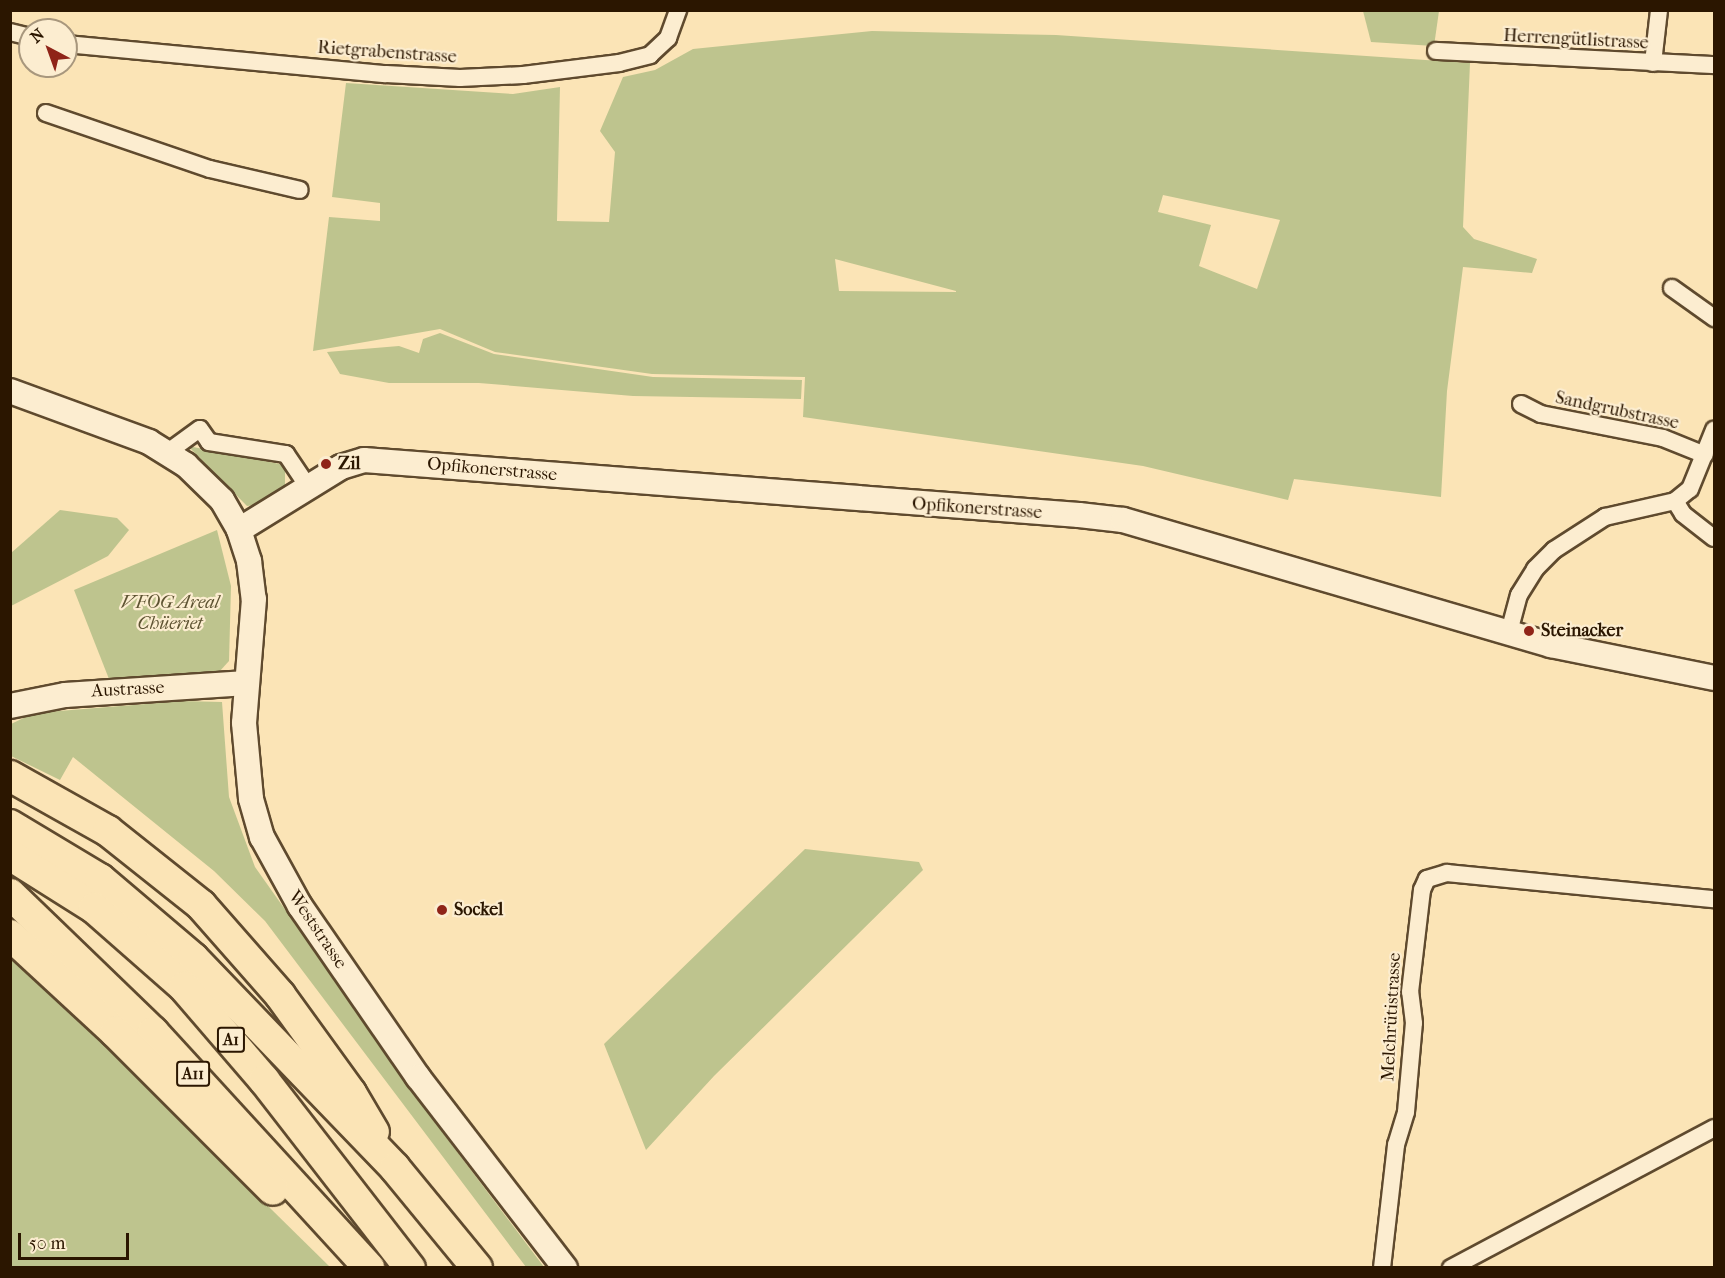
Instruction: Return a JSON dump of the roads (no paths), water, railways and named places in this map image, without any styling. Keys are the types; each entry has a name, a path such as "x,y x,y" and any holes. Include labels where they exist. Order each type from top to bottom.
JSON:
{"highway":[{"path":"10,776 73,809 140,854 222,927 310,1035 351,1093 395,1168"},
{"name":"A1","path":"10,825 100,879 164,930 395,1168 477,1268"},
{"name":"A1","path":"10,855 94,908 184,987 264,1080 410,1268"},
{"name":"A11","path":"10,894 146,1025 361,1266"},
{"path":"10,935 361,1266"}],"street":[{"name":"Rietgrabenstrasse","path":"78,45 386,74 460,78 523,75 618,63 650,55 668,38 678,10"},
{"path":"1653,63 1659,10"},
{"name":"Herrengütlistrasse","path":"1436,51 1714,65"},
{"path":"46,113 210,169 300,190"},
{"path":"1672,288 1714,318"},
{"name":"Weststrasse","path":"10,391 124,430 168,452 222,500 239,530 249,561 254,599 247,682 245,759 256,818 272,860 418,1077 565,1268"},
{"name":"Sandgrubstrasse","path":"1521,404 1541,414 1664,438 1705,455"},
{"path":"168,452 200,429 209,442 286,454 308,487"},
{"path":"1509,632 1519,595 1535,569 1554,550 1605,517 1675,501 1690,489 1714,430"},
{"name":"Opfikonerstrasse","path":"239,530 349,463 375,460 1123,520 1509,632 1714,678"},
{"path":"1675,501 1683,514 1714,538"},
{"name":"Austrasse","path":"10,706 65,695 247,682"},
{"name":"Melchrütistrasse","path":"1382,1268 1396,1145 1406,1112 1414,1023 1410,992 1422,890 1427,879 1447,873 1714,899"},
{"path":"1451,1268 1714,1128"}],"place":[{"name":"Zil","path":"326,464"},
{"name":"Steinacker","path":"1529,631"},
{"name":"Sockel","path":"442,910"}],"park label":[{"name":"VFOG Areal Chüeriet","path":"170,614"}]}
